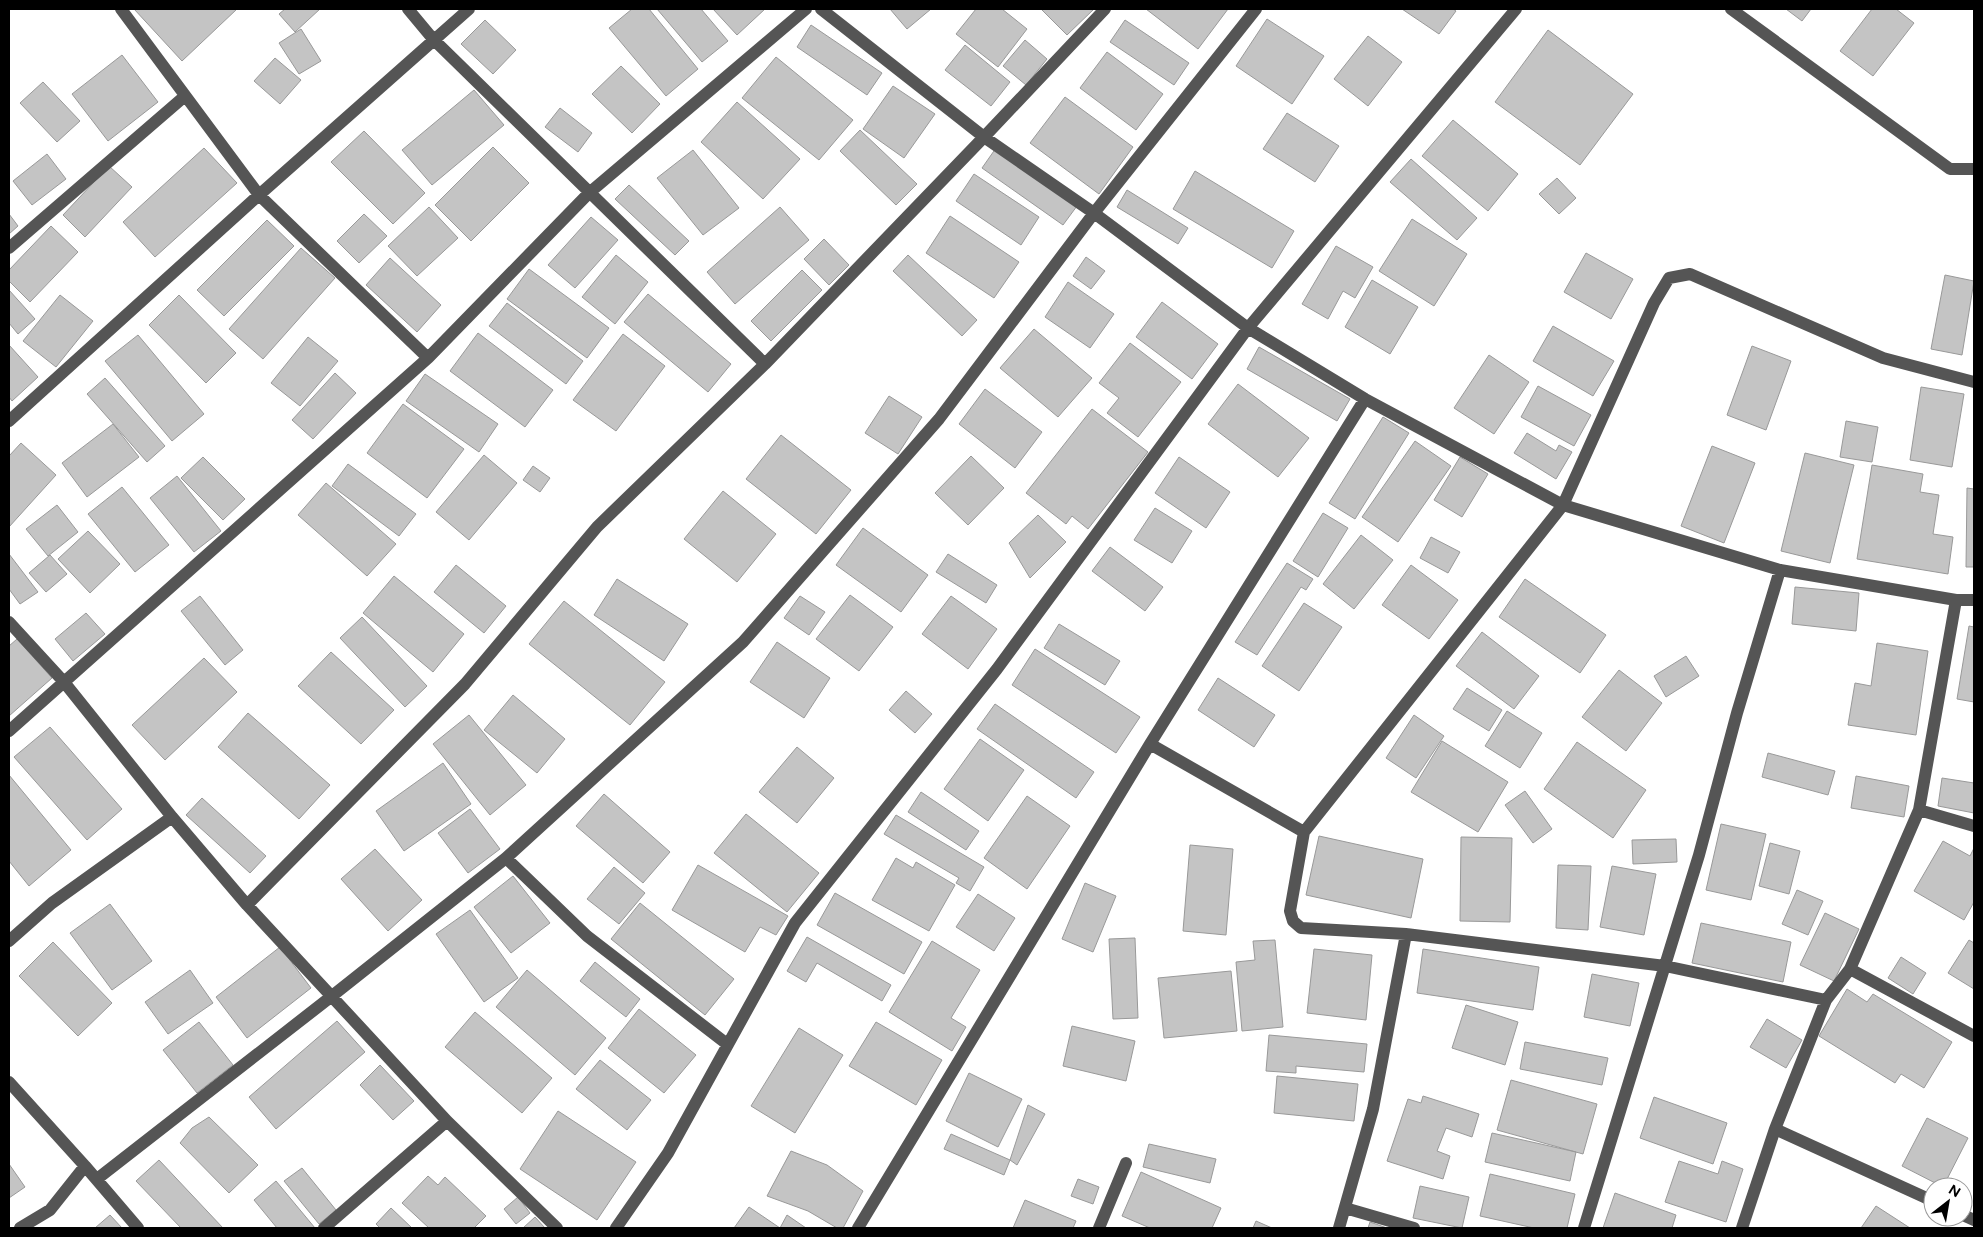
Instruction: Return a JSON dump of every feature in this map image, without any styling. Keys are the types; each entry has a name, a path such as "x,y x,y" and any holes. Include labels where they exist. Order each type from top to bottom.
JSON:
{"street":[{"path":"121,9 259,195 428,358"},
{"path":"408,9 433,39 765,364"},
{"path":"9,421 433,39 469,9"},
{"path":"9,731 428,358 590,193 806,9"},
{"path":"821,9 984,137 1094,213 1248,328 1365,399 1563,505 1780,570 1956,600 1974,600"},
{"path":"246,905 465,684 597,527 765,364 1105,9"},
{"path":"96,1179 506,858 743,642 939,419 1094,213 1256,9"},
{"path":"616,1228 668,1153 795,924 998,669 1248,328 1516,9"},
{"path":"1731,9 1950,169 1974,169"},
{"path":"9,248 185,96"},
{"path":"1826,1000 1665,966 1406,934 1301,928 1293,921 1290,911 1304,832 1563,505 1654,303 1669,278 1690,274 1883,358 1974,382"},
{"path":"858,1228 1150,744 1365,399"},
{"path":"1584,1228 1698,856 1737,713 1780,570"},
{"path":"1742,1228 1775,1129 1826,1000 1850,970 1919,810 1956,600"},
{"path":"9,622 64,682 172,817 246,905 447,1121 557,1228"},
{"path":"1150,744 1304,832"},
{"path":"1919,810 1974,826"},
{"path":"9,941 52,903 172,817"},
{"path":"506,858 587,936 728,1044"},
{"path":"1339,1228 1373,1109 1406,934"},
{"path":"1850,970 1974,1036"},
{"path":"9,1082 138,1228"},
{"path":"324,1228 447,1121"},
{"path":"1775,1129 1923,1196"},
{"path":"1099,1228 1126,1163"},
{"path":"20,1228 50,1210 85,1166"},
{"path":"1345,1208 1414,1228"}],"building":[{"path":"134,9 237,9 182,61"},
{"path":"285,9 320,9 295,32 279,14"},
{"path":"632,9 649,9 698,69 666,96 609,28"},
{"path":"657,9 701,9 728,41 702,62"},
{"path":"713,9 765,9 737,35"},
{"path":"890,9 931,9 907,29"},
{"path":"976,9 1002,9 1027,29 998,67 956,34"},
{"path":"1041,9 1094,9 1067,35"},
{"path":"1146,9 1228,9 1198,49"},
{"path":"1402,9 1453,9 1456,11 1439,34"},
{"path":"1786,9 1811,9 1802,21"},
{"path":"1872,9 1896,9 1914,23 1873,76 1840,51"},
{"path":"1267,19 1324,56 1292,104 1236,66"},
{"path":"485,20 516,50 493,74 461,44"},
{"path":"1125,20 1189,63 1174,85 1110,42"},
{"path":"811,25 882,73 867,95 797,47"},
{"path":"301,29 321,61 299,74 279,43"},
{"path":"1548,30 1633,94 1580,165 1495,102"},
{"path":"1368,36 1402,62 1368,106 1334,79"},
{"path":"1025,40 1047,59 1026,85 1003,66"},
{"path":"965,45 1010,82 991,106 945,70"},
{"path":"1107,52 1163,94 1136,130 1080,88"},
{"path":"122,55 158,102 108,141 72,94"},
{"path":"776,57 853,120 819,160 742,98"},
{"path":"275,58 301,80 280,104 254,81"},
{"path":"621,66 660,104 632,133 592,94"},
{"path":"43,82 80,121 57,142 20,103"},
{"path":"893,86 935,114 904,158 863,129"},
{"path":"474,90 504,125 432,185 402,150"},
{"path":"1065,97 1133,147 1099,194 1030,143"},
{"path":"737,102 800,159 763,199 701,142"},
{"path":"560,108 592,133 578,152 545,127"},
{"path":"1287,113 1339,146 1315,182 1263,149"},
{"path":"1453,120 1518,174 1488,211 1422,156"},
{"path":"860,130 917,184 896,205 840,151"},
{"path":"364,131 425,193 393,224 331,162"},
{"path":"493,147 529,183 471,241 435,205"},
{"path":"204,148 237,183 155,257 123,222"},
{"path":"996,148 1077,206 1063,225 982,168"},
{"path":"693,150 739,208 703,235 657,178"},
{"path":"47,154 66,179 32,205 13,181"},
{"path":"1411,159 1477,218 1457,240 1390,182"},
{"path":"109,166 132,187 85,237 63,215"},
{"path":"1195,171 1294,231 1272,268 1173,209"},
{"path":"974,174 1039,217 1021,245 956,201"},
{"path":"1557,178 1576,198 1559,214 1539,194"},
{"path":"629,185 689,241 675,255 615,199"},
{"path":"1127,190 1188,228 1178,244 1117,207"},
{"path":"429,207 458,238 417,276 388,246"},
{"path":"780,207 809,240 735,304 707,272"},
{"path":"9,214 18,226 9,234"},
{"path":"364,214 387,236 359,263 337,241"},
{"path":"950,216 1019,262 994,298 926,253"},
{"path":"591,217 618,240 575,288 548,265"},
{"path":"1412,219 1467,254 1434,306 1379,271"},
{"path":"267,220 294,246 224,316 197,290"},
{"path":"51,226 78,252 30,302 9,281 9,270"},
{"path":"824,239 849,265 829,285 804,259"},
{"path":"1336,246 1373,267 1355,298 1343,291 1328,319 1302,304"},
{"path":"301,248 335,278 263,359 229,329"},
{"path":"1586,253 1633,279 1611,319 1564,292"},
{"path":"616,255 648,282 615,324 582,297"},
{"path":"908,255 977,320 962,336 893,271"},
{"path":"1086,257 1105,271 1091,289 1073,276"},
{"path":"390,258 441,305 417,332 366,285"},
{"path":"529,269 609,328 587,358 507,299"},
{"path":"802,270 822,290 771,341 751,321"},
{"path":"1945,275 1974,281 1962,355 1931,349"},
{"path":"1372,280 1418,307 1390,354 1345,327"},
{"path":"1068,282 1114,314 1090,348 1045,317"},
{"path":"9,290 35,319 18,334 9,323"},
{"path":"648,294 731,364 708,392 624,322"},
{"path":"60,295 93,321 56,367 23,341"},
{"path":"179,295 236,353 206,383 149,325"},
{"path":"1162,302 1218,344 1192,379 1136,337"},
{"path":"507,303 583,361 566,384 489,326"},
{"path":"1553,326 1614,361 1593,396 1533,361"},
{"path":"1034,329 1092,378 1058,417 1000,368"},
{"path":"478,333 553,390 525,427 450,371"},
{"path":"623,334 665,366 616,431 573,400"},
{"path":"138,335 204,414 172,441 105,361"},
{"path":"308,337 338,361 300,406 271,383"},
{"path":"1130,343 1181,382 1138,437 1107,413 1119,398 1099,383"},
{"path":"9,345 38,377 12,401 9,397"},
{"path":"1752,346 1791,361 1766,430 1727,415"},
{"path":"1259,347 1350,399 1337,421 1247,369"},
{"path":"1489,355 1529,382 1494,434 1454,408"},
{"path":"335,373 356,393 313,439 292,420"},
{"path":"425,374 498,424 479,452 406,401"},
{"path":"105,378 165,446 147,462 87,394"},
{"path":"1238,384 1309,438 1278,477 1208,424"},
{"path":"1538,386 1591,415 1574,446 1521,417"},
{"path":"1921,387 1964,394 1952,467 1910,460"},
{"path":"985,389 1042,432 1015,468 959,424"},
{"path":"889,396 922,417 898,454 865,433"},
{"path":"403,404 464,449 427,498 367,453"},
{"path":"1092,409 1148,452 1088,529 1072,516 1066,524 1026,493"},
{"path":"1383,417 1409,433 1355,519 1329,503"},
{"path":"1846,421 1878,427 1872,462 1840,457"},
{"path":"113,424 139,457 87,497 62,463"},
{"path":"1527,433 1556,451 1559,445 1572,452 1556,479 1514,453"},
{"path":"781,435 851,490 816,534 746,479"},
{"path":"1415,441 1451,466 1398,542 1362,517"},
{"path":"21,443 56,475 9,527 9,456"},
{"path":"1712,446 1755,463 1724,543 1681,526"},
{"path":"1805,453 1854,465 1830,563 1781,551"},
{"path":"484,455 517,483 469,540 436,512"},
{"path":"971,456 1004,488 968,525 935,493"},
{"path":"203,457 245,499 223,520 181,478"},
{"path":"1179,457 1230,492 1206,528 1155,493"},
{"path":"1460,457 1488,474 1462,517 1434,500"},
{"path":"348,464 416,514 399,536 332,486"},
{"path":"1872,465 1923,474 1920,492 1939,495 1933,534 1953,537 1948,574 1857,559"},
{"path":"533,466 550,478 540,492 523,480"},
{"path":"177,476 221,531 194,552 150,498"},
{"path":"326,483 396,544 367,576 298,515"},
{"path":"122,487 169,545 135,572 88,514"},
{"path":"1967,488 1974,489 1974,567 1966,567"},
{"path":"723,491 776,534 737,582 684,539"},
{"path":"57,505 78,532 48,556 26,529"},
{"path":"1155,508 1192,531 1172,563 1134,540"},
{"path":"1323,513 1348,528 1318,577 1293,561"},
{"path":"1038,515 1066,542 1030,578 1009,543"},
{"path":"863,528 928,575 901,612 836,565"},
{"path":"88,531 120,564 90,593 58,559"},
{"path":"1361,535 1393,560 1354,609 1323,584"},
{"path":"1431,537 1460,552 1448,573 1420,558"},
{"path":"1110,547 1163,587 1145,611 1092,571"},
{"path":"9,554 38,592 20,604 9,589"},
{"path":"948,554 997,585 986,603 936,572"},
{"path":"50,555 67,574 46,592 29,573"},
{"path":"1287,563 1313,579 1306,590 1301,587 1257,655 1235,642"},
{"path":"456,565 506,606 484,633 434,592"},
{"path":"1411,565 1458,600 1429,639 1382,605"},
{"path":"394,576 464,634 433,672 363,613"},
{"path":"617,579 688,624 664,661 594,615"},
{"path":"1525,579 1606,635 1580,673 1499,617"},
{"path":"1795,587 1859,593 1856,631 1792,624"},
{"path":"850,595 893,627 859,671 816,639"},
{"path":"200,596 243,650 225,665 181,611"},
{"path":"800,596 825,612 809,635 784,618"},
{"path":"951,596 997,629 968,669 922,634"},
{"path":"564,601 665,682 630,725 529,644"},
{"path":"1304,603 1342,627 1299,691 1262,666"},
{"path":"86,613 105,634 73,661 55,639"},
{"path":"362,617 427,686 405,707 340,638"},
{"path":"1059,624 1120,661 1105,685 1044,648"},
{"path":"1969,626 1974,627 1974,702 1957,699"},
{"path":"1482,632 1539,676 1514,709 1456,666"},
{"path":"17,639 52,678 9,716 9,646"},
{"path":"777,642 830,678 804,718 750,682"},
{"path":"1877,643 1928,651 1916,735 1848,725 1855,683 1871,686"},
{"path":"1035,649 1140,717 1116,753 1012,685"},
{"path":"331,652 394,710 361,744 298,686"},
{"path":"1686,656 1699,676 1666,697 1654,676"},
{"path":"204,658 237,692 165,760 132,725"},
{"path":"1619,670 1662,703 1626,751 1582,717"},
{"path":"1218,678 1275,715 1254,747 1198,710"},
{"path":"1467,688 1502,710 1489,731 1453,709"},
{"path":"906,691 932,714 915,733 889,710"},
{"path":"513,695 565,739 537,773 484,730"},
{"path":"995,704 1094,772 1076,798 977,729"},
{"path":"1507,711 1542,733 1520,768 1485,746"},
{"path":"248,713 330,785 299,819 218,747"},
{"path":"469,715 526,785 490,815 433,744"},
{"path":"1414,715 1444,736 1416,778 1386,758"},
{"path":"50,727 122,809 87,840 14,757"},
{"path":"980,739 1024,770 988,821 944,789"},
{"path":"1442,741 1508,782 1478,832 1411,792"},
{"path":"1577,742 1646,790 1613,838 1544,789"},
{"path":"797,747 834,778 797,823 759,792"},
{"path":"1768,753 1835,771 1828,795 1762,777"},
{"path":"443,763 471,804 404,851 376,811"},
{"path":"9,775 71,850 29,886 9,861"},
{"path":"1856,776 1909,786 1904,817 1851,808"},
{"path":"1942,778 1974,783 1974,813 1938,806"},
{"path":"1525,791 1552,829 1533,843 1505,805"},
{"path":"921,792 979,831 966,850 908,812"},
{"path":"604,794 670,852 643,883 576,826"},
{"path":"1027,796 1070,826 1027,889 984,858"},
{"path":"202,798 266,856 250,873 186,815"},
{"path":"470,809 500,849 468,873 438,833"},
{"path":"746,814 819,873 787,912 714,853"},
{"path":"896,815 984,867 970,891 956,883 959,878 884,834"},
{"path":"1721,824 1766,834 1751,900 1706,890"},
{"path":"1319,836 1423,859 1411,918 1306,895"},
{"path":"1461,837 1512,838 1510,922 1460,921"},
{"path":"1676,839 1677,862 1633,864 1632,840"},
{"path":"1943,841 1970,856 1974,848 1974,902 1964,920 1914,891"},
{"path":"1770,843 1800,851 1789,894 1759,886"},
{"path":"1190,845 1233,849 1226,935 1183,931"},
{"path":"375,849 422,900 388,931 341,879"},
{"path":"896,858 913,868 916,862 955,885 929,931 872,900"},
{"path":"698,865 788,916 776,935 760,927 745,952 672,910"},
{"path":"1558,865 1591,866 1588,930 1556,928"},
{"path":"1612,866 1656,874 1644,935 1600,927"},
{"path":"614,867 645,893 619,924 587,899"},
{"path":"513,876 550,923 511,953 474,907"},
{"path":"1085,883 1116,896 1093,952 1062,939"},
{"path":"1797,890 1823,901 1808,935 1782,924"},
{"path":"835,893 922,942 904,974 817,925"},
{"path":"978,894 1015,918 994,951 956,927"},
{"path":"640,903 734,979 705,1015 611,939"},
{"path":"110,904 152,961 112,990 70,933"},
{"path":"470,910 518,978 484,1002 436,934"},
{"path":"1825,913 1859,929 1834,981 1800,965"},
{"path":"1701,923 1791,942 1783,982 1692,963"},
{"path":"807,937 891,985 882,1001 817,963 806,982 787,971"},
{"path":"1135,938 1138,1018 1113,1019 1109,939"},
{"path":"1275,940 1283,1027 1242,1031 1236,962 1255,960 1253,941"},
{"path":"1969,940 1974,943 1974,989 1948,973"},
{"path":"932,941 980,970 951,1018 966,1027 952,1051 889,1012"},
{"path":"53,942 112,1003 78,1036 19,976"},
{"path":"280,947 311,988 247,1038 216,997"},
{"path":"1314,949 1372,955 1366,1020 1307,1013"},
{"path":"1423,949 1539,967 1533,1010 1417,993"},
{"path":"1901,957 1926,973 1913,994 1888,978"},
{"path":"595,962 640,999 626,1017 580,981"},
{"path":"190,970 213,1003 168,1034 145,1002"},
{"path":"527,970 606,1038 575,1075 496,1007"},
{"path":"1231,971 1237,1031 1164,1038 1158,978"},
{"path":"1592,974 1639,983 1630,1026 1584,1017"},
{"path":"1847,989 1867,1002 1873,994 1952,1042 1924,1088 1901,1074 1895,1083 1819,1036"},
{"path":"1466,1005 1518,1022 1505,1065 1452,1048"},
{"path":"639,1009 696,1055 664,1093 608,1048"},
{"path":"475,1012 552,1078 522,1113 445,1047"},
{"path":"1767,1019 1802,1040 1786,1068 1750,1047"},
{"path":"337,1021 365,1052 276,1129 249,1097"},
{"path":"199,1022 233,1065 197,1093 163,1050"},
{"path":"876,1022 942,1060 916,1105 849,1066"},
{"path":"1072,1026 1135,1041 1126,1081 1063,1066"},
{"path":"799,1028 843,1055 795,1133 751,1106"},
{"path":"1269,1035 1367,1044 1364,1072 1296,1066 1296,1073 1266,1071"},
{"path":"1525,1042 1608,1058 1602,1085 1520,1069"},
{"path":"600,1060 651,1100 627,1130 576,1089"},
{"path":"380,1065 414,1101 393,1120 360,1085"},
{"path":"969,1073 1022,1099 998,1147 946,1121"},
{"path":"1277,1076 1358,1084 1354,1121 1274,1113"},
{"path":"1511,1080 1597,1104 1583,1154 1497,1130"},
{"path":"1423,1096 1479,1114 1472,1137 1446,1128 1437,1151 1450,1156 1443,1179 1387,1161 1408,1099 1421,1103"},
{"path":"1654,1097 1727,1123 1713,1164 1640,1138"},
{"path":"1028,1105 1045,1114 1017,1165 1010,1160"},
{"path":"558,1111 636,1162 597,1220 520,1169"},
{"path":"209,1117 258,1165 229,1193 180,1143 192,1128"},
{"path":"1927,1118 1968,1138 1948,1177 1923,1177 1902,1166"},
{"path":"1492,1133 1576,1152 1570,1181 1485,1162"},
{"path":"951,1134 1010,1160 1004,1175 944,1149"},
{"path":"1149,1144 1216,1159 1210,1183 1143,1167"},
{"path":"791,1151 827,1165 863,1191 843,1228 837,1228 808,1211 767,1196"},
{"path":"159,1160 223,1228 181,1228 136,1181"},
{"path":"1679,1161 1718,1174 1722,1161 1743,1169 1726,1222 1665,1202"},
{"path":"9,1164 25,1187 9,1198"},
{"path":"302,1168 336,1210 319,1224 284,1181"},
{"path":"1141,1172 1221,1208 1212,1228 1150,1228 1122,1216"},
{"path":"1490,1174 1575,1194 1567,1228 1534,1228 1480,1216"},
{"path":"428,1176 438,1185 445,1177 486,1216 474,1228 429,1228 402,1203"},
{"path":"1078,1179 1099,1187 1093,1204 1071,1196"},
{"path":"276,1181 315,1228 277,1228 254,1200"},
{"path":"1420,1186 1469,1197 1462,1228 1413,1218"},
{"path":"1615,1193 1676,1215 1672,1228 1603,1228"},
{"path":"518,1197 530,1213 516,1224 504,1209"},
{"path":"1025,1200 1076,1221 1073,1228 1013,1228"},
{"path":"1876,1206 1910,1228 1861,1228"},
{"path":"749,1207 780,1228 734,1228"},
{"path":"391,1208 412,1228 380,1228 376,1224"},
{"path":"110,1215 122,1228 95,1228"},
{"path":"787,1215 806,1228 780,1228"},
{"path":"535,1217 545,1228 523,1228"},
{"path":"1256,1221 1272,1228 1253,1228"},
{"path":"1370,1222 1387,1228 1368,1228"}]}
